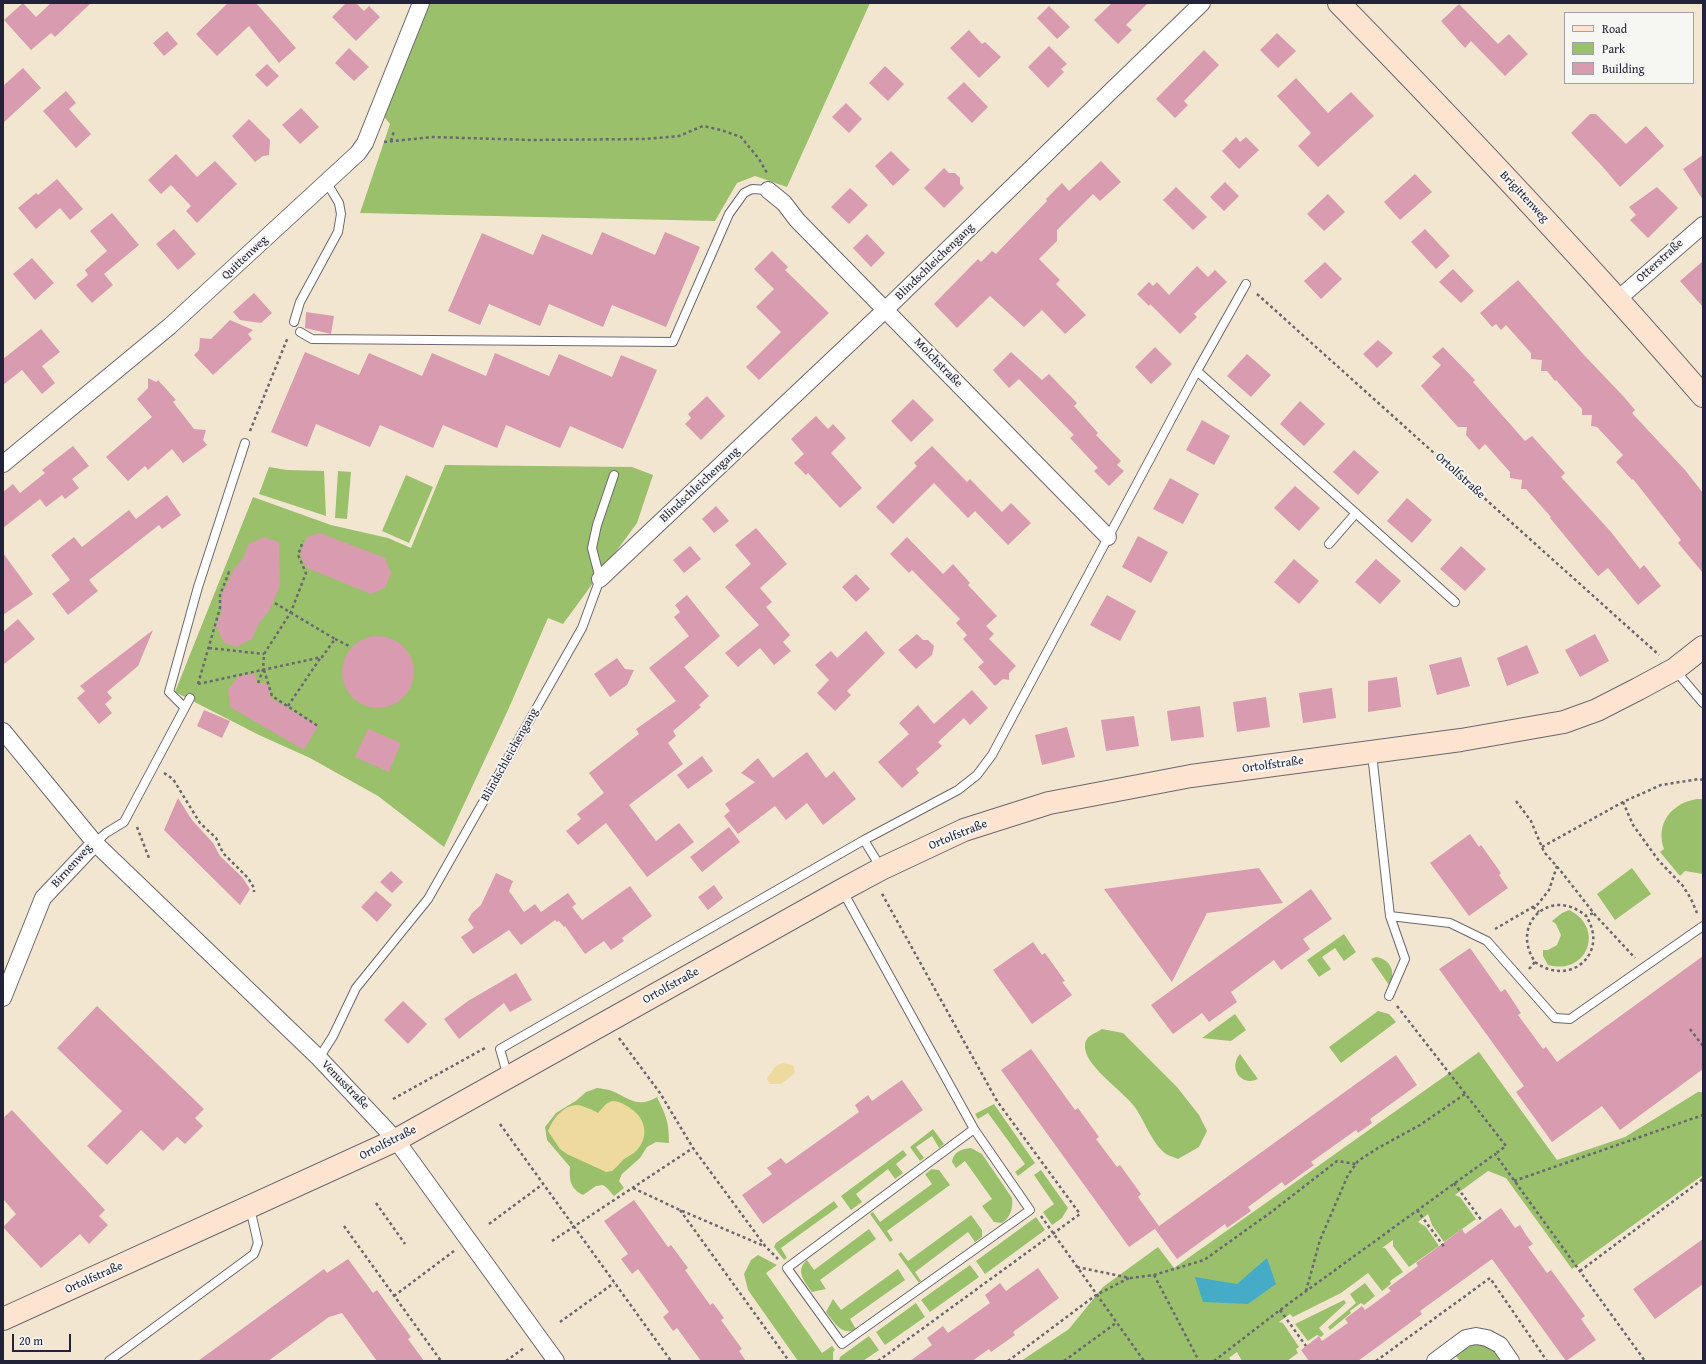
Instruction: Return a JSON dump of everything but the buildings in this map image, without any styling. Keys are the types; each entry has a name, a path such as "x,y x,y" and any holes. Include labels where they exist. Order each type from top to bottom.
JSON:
{"street":[{"name":"Quittenweg","path":"3,464 170,326 358,153 365,143 421,3"},
{"name":"Blindschleichengang","path":"600,580 886,309 1202,3"},
{"name":"Brigittenweg","path":"1339,3 1446,112 1618,299 1703,396"},
{"name":"Molchstraße","path":"768,190 784,203 797,220 886,309 1108,537"},
{"name":"Otterstraße","path":"1618,299 1703,225"},
{"name":"Ortolfstraße","path":"3,1319 250,1208 396,1140 842,890 881,869 964,830 1049,803 1191,776 1498,734 1564,722 1597,710 1674,669 1703,647"},
{"name":"Birnenweg","path":"3,731 95,843 43,898 3,998"},
{"name":"Venusstraße","path":"95,843 318,1058 396,1140 556,1361"},
{"path":"1435,1361 1466,1338 1476,1336 1487,1338 1500,1346 1511,1361"}],"lane":[{"path":"294,322 300,302 338,232 341,214 339,203 327,183"},
{"path":"300,332 312,339 673,342 729,214 744,193 752,189 768,190"},
{"path":"508,1077 500,1049 864,840 958,790 977,774 992,755 1197,371 1246,284"},
{"path":"1197,371 1455,602"},
{"path":"184,708 169,692 198,586 245,443"},
{"path":"600,580 592,548 597,525 614,475"},
{"path":"1329,544 1356,513"},
{"name":"Blindschleichengang","path":"318,1058 333,1036 356,988 428,899 582,628 600,580"},
{"path":"1674,669 1703,703"},
{"path":"95,843 106,833 124,822 190,698"},
{"path":"1372,752 1390,916 1405,959 1389,996"},
{"path":"864,840 881,869"},
{"path":"842,890 974,1129 1030,1210 842,1344 787,1268 974,1129"},
{"path":"1390,916 1450,924 1487,941 1555,1018 1570,1019 1703,927"},
{"path":"109,1361 254,1254 258,1243 250,1208"}],"path":[{"path":"394,131 391,141 433,137 531,140 645,139 679,136 703,126 741,137 759,159 784,203"},
{"name":"Ortolfstraße","path":"1246,284 1674,669"},
{"path":"245,443 294,322"},
{"path":"258,683 263,670 264,654 291,612 306,573 298,555 303,541"},
{"path":"190,698 198,684 209,648 220,608 220,596 229,572 232,573"},
{"path":"273,602 351,647"},
{"path":"288,706 336,639"},
{"path":"209,648 264,654"},
{"path":"198,684 322,657"},
{"path":"263,670 272,696 318,726"},
{"path":"173,779 200,822 216,838 223,852 248,878 254,888 254,892"},
{"path":"1542,847 1623,802 1661,785 1699,779 1703,780"},
{"path":"1516,801 1531,821 1544,852 1624,948 1644,967"},
{"path":"1623,802 1633,825 1659,861 1683,886 1691,899 1703,927"},
{"path":"130,811 149,858"},
{"path":"1478,937 1503,926 1538,904 1549,890 1557,866"},
{"path":"1564,905 1580,910 1586,916 1591,924 1593,942 1589,955 1579,966 1571,970 1561,972 1543,968 1535,962 1529,953 1526,942 1530,923 1539,912 1548,907 1564,905"},
{"path":"1533,907 1539,912"},
{"path":"1586,916 1594,913"},
{"path":"1520,978 1535,962"},
{"path":"1214,1361 1280,1310 1506,1146 1389,996"},
{"path":"1690,1029 1703,1046"},
{"path":"619,1038 660,1093 693,1148 765,1246 787,1268"},
{"path":"393,1099 485,1048"},
{"path":"1306,1292 1320,1240 1348,1175 1358,1161 1420,1125 1465,1094"},
{"path":"1514,1181 1703,1115"},
{"path":"500,1124 671,1361"},
{"path":"552,1241 693,1148"},
{"path":"1495,1154 1645,1361"},
{"path":"1077,1268 1130,1278 1154,1275 1204,1260 1336,1161 1356,1164"},
{"path":"1580,1271 1703,1179"},
{"path":"1454,1183 1482,1221"},
{"path":"489,1224 543,1184"},
{"path":"633,1188 680,1210 765,1246"},
{"path":"376,1203 405,1244"},
{"path":"680,1210 789,1361"},
{"path":"1030,1210 1039,1214 1144,1361"},
{"path":"1417,1210 1445,1248"},
{"path":"344,1226 441,1361"},
{"path":"394,1296 456,1249"},
{"path":"1154,1275 1199,1361"},
{"path":"1009,1361 1096,1295 1130,1278"},
{"path":"560,1322 614,1283"},
{"path":"1280,1310 1306,1346"},
{"path":"1064,1361 1116,1323"},
{"path":"506,1361 526,1346"}],"green space":[{"path":"429,3 870,3 787,187 755,176 737,183 715,221 360,213 390,124 382,114"},
{"path":"445,465 632,467 653,475 637,523 563,624 548,618 508,710 444,847 378,796 310,758 259,735 175,692 253,497 331,525 388,538 411,548"},
{"path":"269,467 287,470 324,471 326,516 259,494"},
{"path":"338,471 351,472 347,519 335,518"},
{"path":"406,475 433,487 409,543 382,531"},
{"path":"1703,799 1703,874 1685,871 1680,876 1660,852 1664,849 1662,831 1664,823 1673,810 1688,801"},
{"path":"1632,868 1651,894 1615,920 1597,894"},
{"path":"1569,910 1580,918 1587,928 1589,938 1587,948 1582,957 1573,964 1562,967 1548,965 1543,956 1543,950 1548,950 1557,945 1561,935 1556,924 1552,921 1562,913"},
{"path":"1344,934 1356,952 1344,961 1335,948 1322,957 1331,969 1319,977 1307,960"},
{"path":"1376,957 1385,960 1391,967 1392,975 1389,985 1371,959"},
{"path":"1378,1011 1389,1014 1396,1022 1341,1063 1329,1047"},
{"path":"1235,1014 1246,1030 1231,1041 1202,1038"},
{"path":"1102,1029 1123,1033 1177,1087 1199,1115 1207,1131 1199,1147 1178,1159 1166,1154 1156,1144 1138,1111 1096,1069 1086,1053 1085,1042 1087,1039"},
{"path":"1479,1052 1557,1160 1625,1137 1698,1092 1703,1092 1703,1175 1572,1269 1506,1178 1488,1171 1455,1195 1460,1197 1476,1219 1444,1242 1432,1225 1428,1214 1418,1222 1426,1227 1439,1246 1409,1267 1393,1246 1393,1240 1382,1248 1385,1248 1403,1272 1390,1281 1391,1284 1382,1291 1368,1273 1341,1293 1293,1317 1290,1314 1279,1322 1283,1323 1299,1347 1296,1349 1298,1353 1287,1361 1242,1361 1237,1352 1229,1358 1232,1361 1021,1361 1069,1329 1103,1287 1158,1247 1174,1268"},
{"path":"1240,1054 1258,1079 1252,1081 1246,1080 1238,1075 1235,1065"},
{"path":"597,1088 610,1090 639,1102 644,1102 657,1097 668,1124 669,1143 656,1142 647,1147 640,1158 622,1174 619,1181 624,1188 614,1196 603,1185 596,1186 583,1195 579,1193 573,1187 570,1176 570,1167 547,1140 545,1127 556,1113 577,1100 586,1092"},
{"path":"994,1104 1035,1163 1018,1176 1015,1172 1025,1164 988,1113 978,1119 975,1114"},
{"path":"933,1129 944,1144 939,1148 932,1136 916,1147 924,1158 920,1161 910,1147"},
{"path":"971,1148 982,1154 1012,1198 1011,1212 1008,1218 1002,1223 994,1222 982,1206 992,1199 965,1161 956,1168 952,1162 956,1153 964,1149"},
{"path":"903,1150 907,1155 896,1164 903,1173 895,1179 888,1169 856,1194 862,1202 851,1210 841,1196"},
{"path":"932,1169 939,1170 950,1185 887,1231 893,1240 890,1242 870,1214 873,1212 880,1222 932,1184 925,1174"},
{"path":"1041,1170 1068,1208 1062,1218 1052,1225 1043,1212 1054,1204 1034,1175"},
{"path":"834,1201 838,1207 781,1248 787,1258 784,1260 774,1247 776,1243"},
{"path":"971,1215 982,1230 982,1237 975,1242 968,1232 915,1272 921,1281 919,1283 898,1254 901,1252 908,1261"},
{"path":"1036,1217 1045,1230 985,1274 976,1261"},
{"path":"869,1229 876,1239 820,1280 826,1289 812,1292 802,1276 801,1272 803,1264 807,1260 814,1270"},
{"path":"758,1255 777,1265 766,1273 822,1353 832,1346 835,1350 833,1352 833,1361 798,1361 748,1290 744,1274 751,1260"},
{"path":"970,1265 979,1277 930,1312 921,1300"},
{"path":"898,1269 905,1280 850,1319 856,1329 851,1331 842,1330 835,1324 826,1312 833,1299 841,1310"},
{"path":"1365,1283 1375,1296 1364,1305 1361,1303 1350,1311 1351,1313 1330,1330 1328,1327 1356,1303 1350,1294"},
{"path":"1344,1300 1346,1303 1319,1328 1324,1334 1321,1337 1317,1335 1308,1341 1295,1324"},
{"path":"916,1303 925,1317 885,1345 876,1332"},
{"path":"869,1336 879,1350 863,1361 839,1361 840,1357"},
{"path":"1478,1344 1491,1350 1496,1354 1500,1361 1460,1361 1455,1355 1470,1345"}],"sand":[{"path":"782,1063 793,1065 795,1073 781,1084 769,1084 767,1078 775,1067"},
{"path":"612,1101 624,1104 638,1115 644,1125 644,1136 640,1147 633,1154 624,1159 612,1171 606,1172 567,1154 560,1149 548,1131 552,1122 563,1110 568,1107 580,1105 598,1113 606,1104"}],"water":[{"path":"1267,1258 1276,1284 1248,1304 1203,1302 1195,1277 1237,1284"}]}
